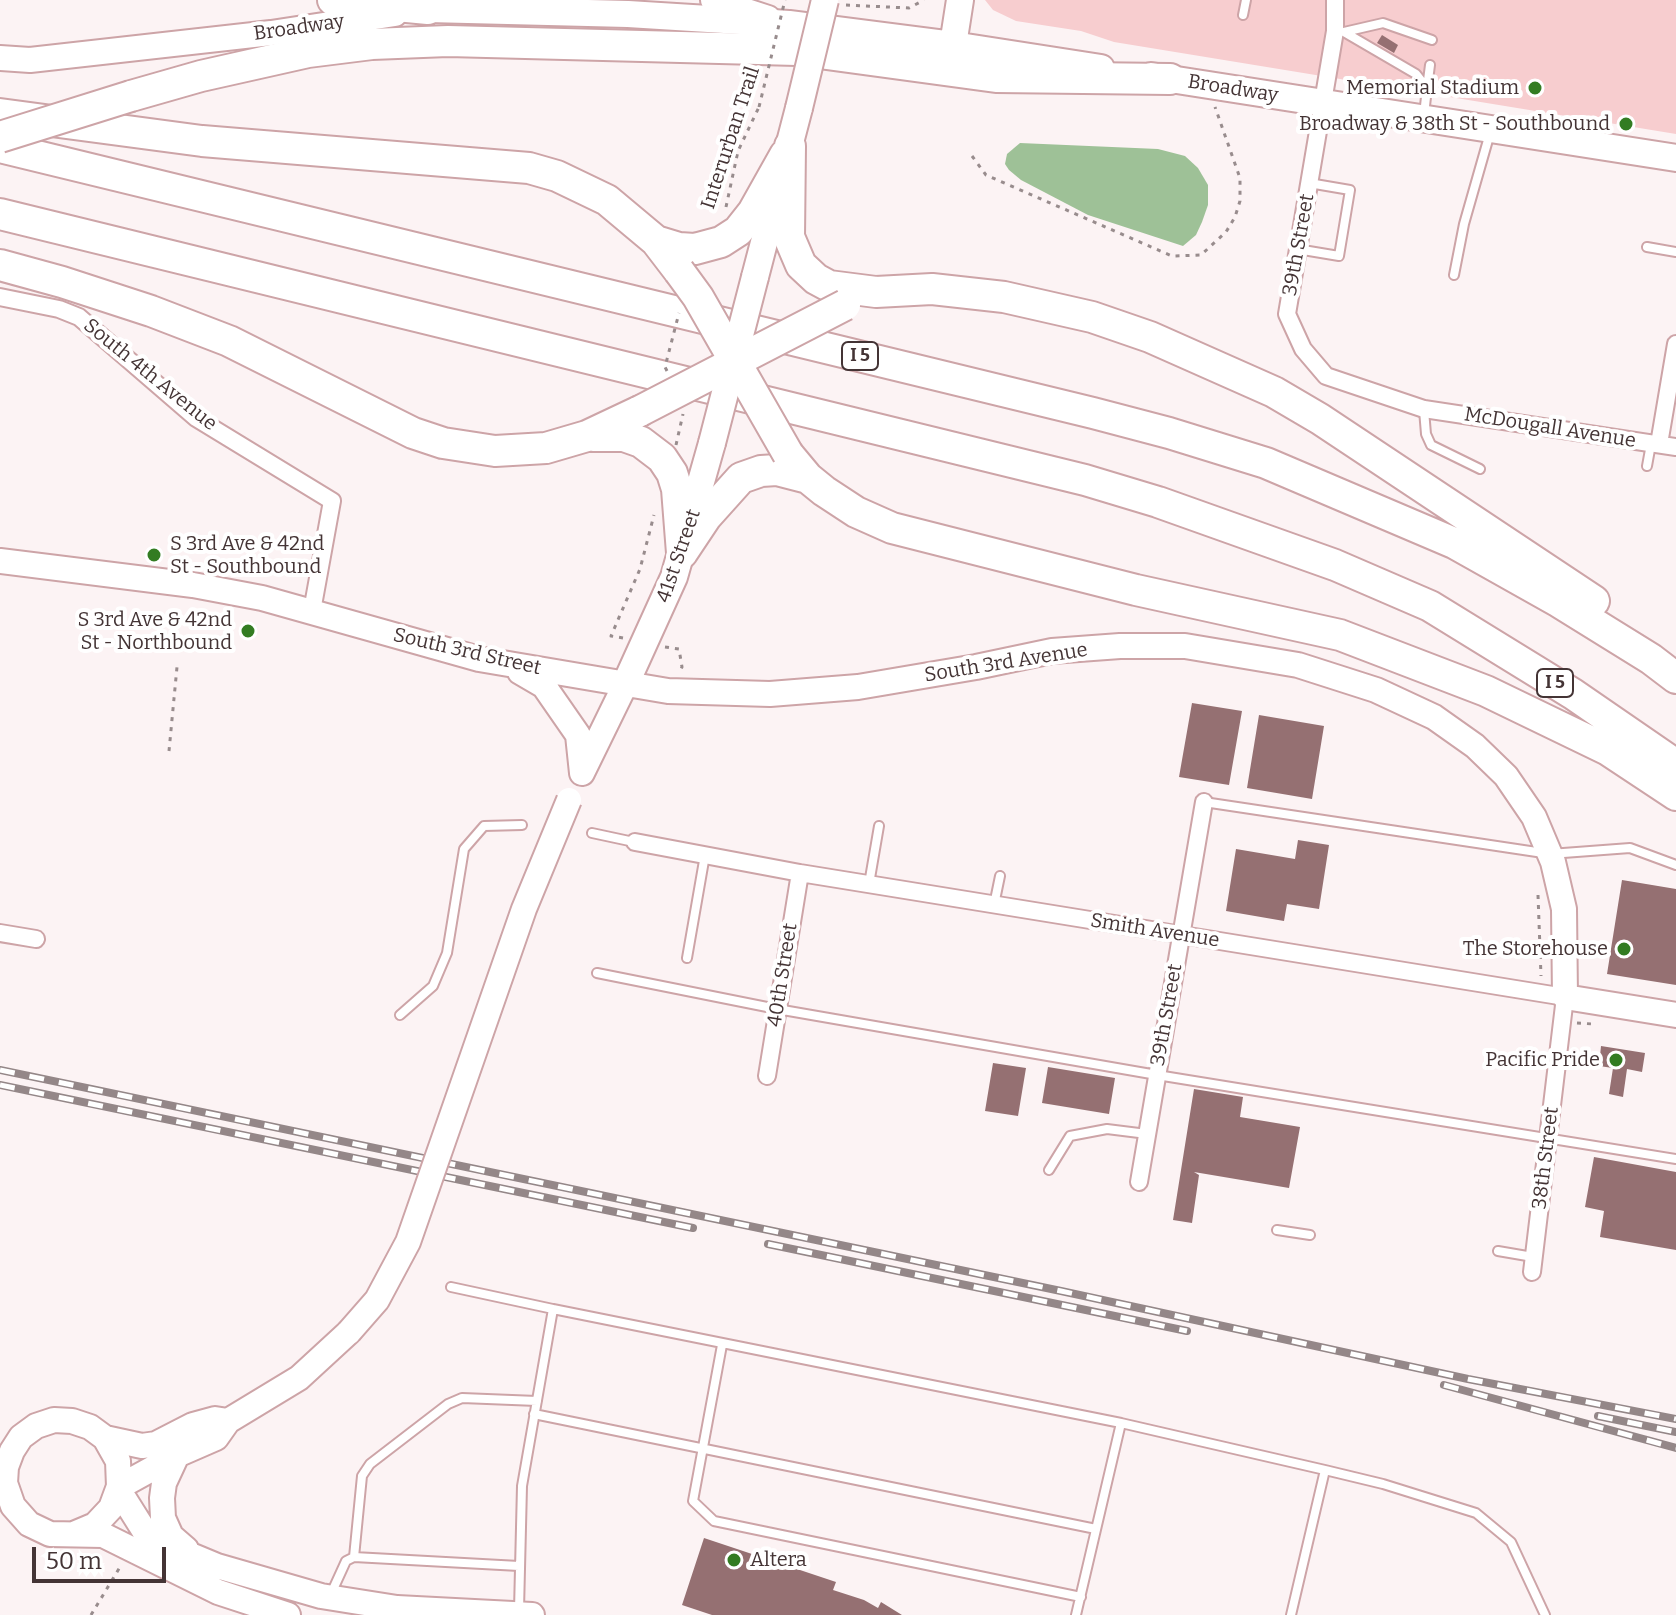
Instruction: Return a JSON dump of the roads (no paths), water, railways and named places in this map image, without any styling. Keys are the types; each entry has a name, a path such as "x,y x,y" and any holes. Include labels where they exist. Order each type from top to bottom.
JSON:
{"highway":[{"path":"333,0 428,9"},
{"path":"0,137 201,76 308,52 372,44 448,41 797,50 996,77 1170,79"},
{"path":"0,114 202,141 529,168 570,181 607,200 656,241 698,297 788,454 808,478 856,512 911,534 1136,590 1340,635 1486,691 1608,750 1676,795"},
{"path":"656,241 695,249 721,242 738,231 753,212 790,146"},
{"path":"790,146 789,237 801,265 816,279 829,286 876,292 932,289 1004,297 1092,317 1199,357 1274,392 1320,419 1676,655"},
{"name":"I 5","path":"0,147 1093,413 1266,463 1454,543 1559,602 1676,678"},
{"name":"I 5","path":"0,214 1085,480 1158,502 1335,565 1430,606 1573,694 1676,765"},
{"path":"0,265 136,306 229,341 413,433 471,449 519,451 546,448 587,436 876,292"},
{"path":"587,436 624,436 641,442 662,458 672,473 677,489 682,553"},
{"path":"682,553 706,517 741,478 761,471 777,470 808,478"}],"main road":[{"path":"953,45 960,0"},
{"name":"41st Street","path":"625,685 663,605 682,553 799,108 830,2"},
{"name":"Broadway","path":"428,9 628,14 787,12 953,45 1676,158"}],"street":[{"name":"Broadway","path":"713,0 787,12"},
{"name":"39th Street","path":"1335,0 1340,31 1323,103 1287,314 1303,349 1326,376 1424,409"},
{"name":"Broadway","path":"0,58 30,60 256,34 428,9"},
{"name":"South 4th Avenue","path":"0,297 59,309 79,317 196,418 332,501 312,611"},
{"path":"1662,445 1676,344"},
{"name":"McDougall Avenue","path":"1424,409 1662,445"},
{"path":"0,561 193,585 312,611"},
{"name":"South 3rd Street","path":"312,611 479,659 625,685"},
{"name":"South 3rd Avenue","path":"625,685 668,691 770,694 858,687 1052,651 1120,646 1185,646 1298,665 1376,690 1434,717 1475,746 1506,776 1534,817 1550,854 1564,909 1565,997"},
{"path":"506,664 544,686 578,735 582,773"},
{"name":"41st Street","path":"228,1421 299,1378 349,1332 377,1300 408,1242 524,909 569,800 625,685"},
{"name":"39th Street","path":"1139,1182 1204,802"},
{"name":"Smith Avenue","path":"635,842 869,885 1676,1015"},
{"name":"40th Street","path":"767,1076 800,873"},
{"path":"0,933 36,939"},
{"name":"38th Street","path":"1533,1265 1565,997"},
{"path":"119,1488 177,1455 216,1438 228,1421 215,1419 193,1425 156,1444 132,1445 105,1438 90,1427 72,1421 54,1420 11,1439 3,1481 13,1506 29,1524 50,1534 103,1535 218,1592 288,1615"},
{"path":"74,1534 95,1525 111,1508 119,1488 118,1461 105,1438"},
{"path":"177,1455 164,1483 163,1518 171,1536 193,1556"},
{"path":"119,1488 145,1532 174,1553 330,1597 397,1608 532,1615"}],"lane":[{"path":"1243,15 1246,0"},
{"path":"1340,31 1383,23 1432,40"},
{"path":"1340,31 1416,74 1427,88"},
{"path":"1424,118 1430,65"},
{"path":"1454,275 1464,224 1491,129"},
{"path":"1297,249 1339,256 1350,190 1309,183"},
{"path":"1647,247 1676,252"},
{"path":"1424,409 1426,434 1431,445 1480,469"},
{"path":"1647,466 1662,445"},
{"path":"1204,802 1550,854 1630,848 1676,865"},
{"path":"400,1015 433,986 447,953 464,849 484,826 522,825"},
{"path":"869,885 879,826"},
{"path":"592,833 635,842"},
{"path":"687,958 705,855"},
{"path":"994,905 1000,876"},
{"path":"597,973 777,1009 1157,1075 1676,1159"},
{"path":"1049,1170 1070,1136 1107,1129 1147,1134"},
{"path":"1277,1230 1310,1235"},
{"path":"1498,1251 1533,1265"},
{"path":"451,1287 722,1345 1121,1423 1383,1484 1476,1513 1511,1542 1545,1615"},
{"path":"518,1615 522,1486 553,1309"},
{"path":"722,1345 693,1501 714,1521 1081,1597"},
{"path":"354,1557 362,1476 370,1464 448,1404 462,1398 537,1401"},
{"path":"534,1414 1096,1529"},
{"path":"1076,1615 1121,1423"},
{"path":"1291,1615 1325,1470"},
{"path":"330,1597 346,1561 354,1557 519,1566"}],"railway":[{"path":"0,1070 1468,1379 1676,1419"},
{"path":"0,1085 693,1228"},
{"path":"768,1244 1187,1331"},
{"path":"1444,1385 1676,1448"},
{"path":"1598,1416 1676,1432"}],"place":[{"name":"Memorial Stadium","path":"1535,88"},
{"name":"Broadway & 38th St - Southbound","path":"1626,124"},
{"name":"S 3rd Ave & 42nd St - Southbound","path":"154,555"},
{"name":"S 3rd Ave & 42nd St - Northbound","path":"248,631"},
{"name":"The Storehouse","path":"1624,949"},
{"name":"Pacific Pride","path":"1616,1060"},
{"name":"Altera","path":"734,1560"}]}
